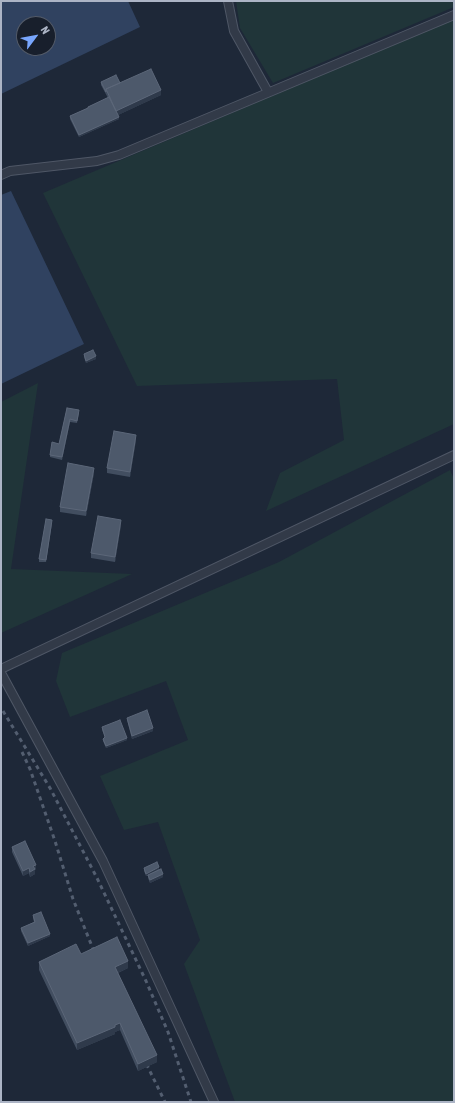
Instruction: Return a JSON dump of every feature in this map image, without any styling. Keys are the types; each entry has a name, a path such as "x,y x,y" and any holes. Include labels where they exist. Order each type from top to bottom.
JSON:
{"lane":[{"path":"228,1 234,31 268,92"},
{"path":"1,175 10,171 98,161 119,156 454,15"},
{"path":"1,669 454,455"},
{"path":"1,673 102,861 214,1102"}],"green space":[{"path":"236,1 454,1 454,7 273,83 240,28"},
{"path":"454,19 454,424 266,511 280,473 344,440 337,379 137,386 43,193"},
{"path":"38,383 11,569 132,574 1,633 1,402"},
{"path":"450,470 454,479 454,1102 235,1102 184,964 200,940 158,822 124,830 100,776 188,740 166,681 70,717 56,681 62,653 279,562"}],"water":[{"path":"1,1 128,1 140,27 1,94"},
{"path":"11,191 84,344 1,384 1,195"}],"building":[{"path":"151,69 161,90 116,111 106,89"},
{"path":"116,75 120,83 106,89 106,92 101,82"},
{"path":"109,97 119,117 79,135 70,116"},
{"path":"93,350 96,356 86,361 84,354"},
{"path":"67,408 79,410 77,421 70,419 62,457 50,455 52,442 59,444"},
{"path":"114,431 136,435 130,472 107,468"},
{"path":"68,463 94,468 86,511 60,507"},
{"path":"98,516 121,520 115,557 91,553"},
{"path":"46,519 52,520 46,560 39,559"},
{"path":"147,710 153,728 132,736 127,718"},
{"path":"120,720 127,738 106,746 103,739 105,737 102,727"},
{"path":"25,841 36,865 33,866 35,869 30,872 29,868 23,871 12,847"},
{"path":"157,862 159,867 146,874 144,868"},
{"path":"161,869 163,874 150,880 148,875"},
{"path":"41,912 50,934 28,943 21,928 35,922 33,915"},
{"path":"117,937 128,961 115,967 157,1055 138,1064 120,1023 115,1025 115,1027 77,1043 39,962 76,944 81,954"}],"railway":[{"path":"3,711 50,788 97,878 146,981 168,1032 191,1102"},
{"path":"22,752 30,769 55,841 73,899 97,959"},
{"path":"143,1057 165,1102"}]}
